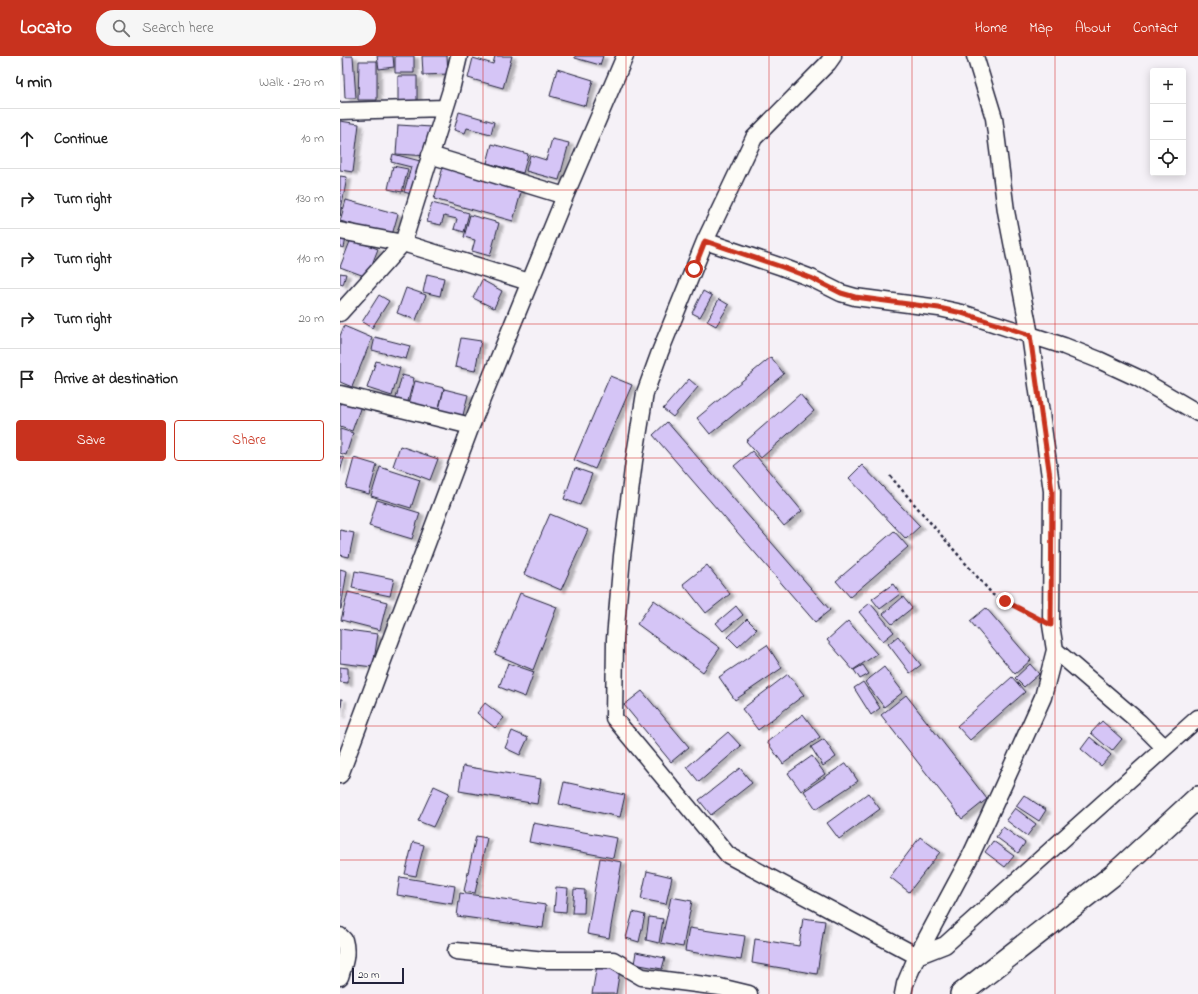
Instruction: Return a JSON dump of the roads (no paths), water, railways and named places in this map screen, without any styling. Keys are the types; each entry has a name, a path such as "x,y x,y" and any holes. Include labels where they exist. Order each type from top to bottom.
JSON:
{"street":[{"path":"340,313 403,243 445,108 459,56"},
{"path":"340,775 471,426 529,282 624,56"},
{"path":"833,56 828,63 754,138 705,241 645,393 634,461 622,556 615,639 614,718 728,855 917,956 945,945 1198,718"},
{"path":"903,994 904,984 917,956 970,857 1004,786 1043,696 1055,650 1051,625 1052,491 1030,335 1006,211 994,118 975,56"},
{"path":"340,111 445,108"},
{"path":"430,155 565,196"},
{"path":"340,231 403,243 529,282"},
{"path":"705,241 811,278 841,293 855,297 939,308 962,313 1064,346 1138,378 1198,413"},
{"path":"340,394 471,426"},
{"path":"1055,650 1139,722 1164,747"},
{"path":"961,994 1112,876 1198,797"},
{"path":"340,936 344,940 346,947 346,958 340,977"},
{"path":"456,951 546,960 613,960 642,977 720,987 749,994"}]}
